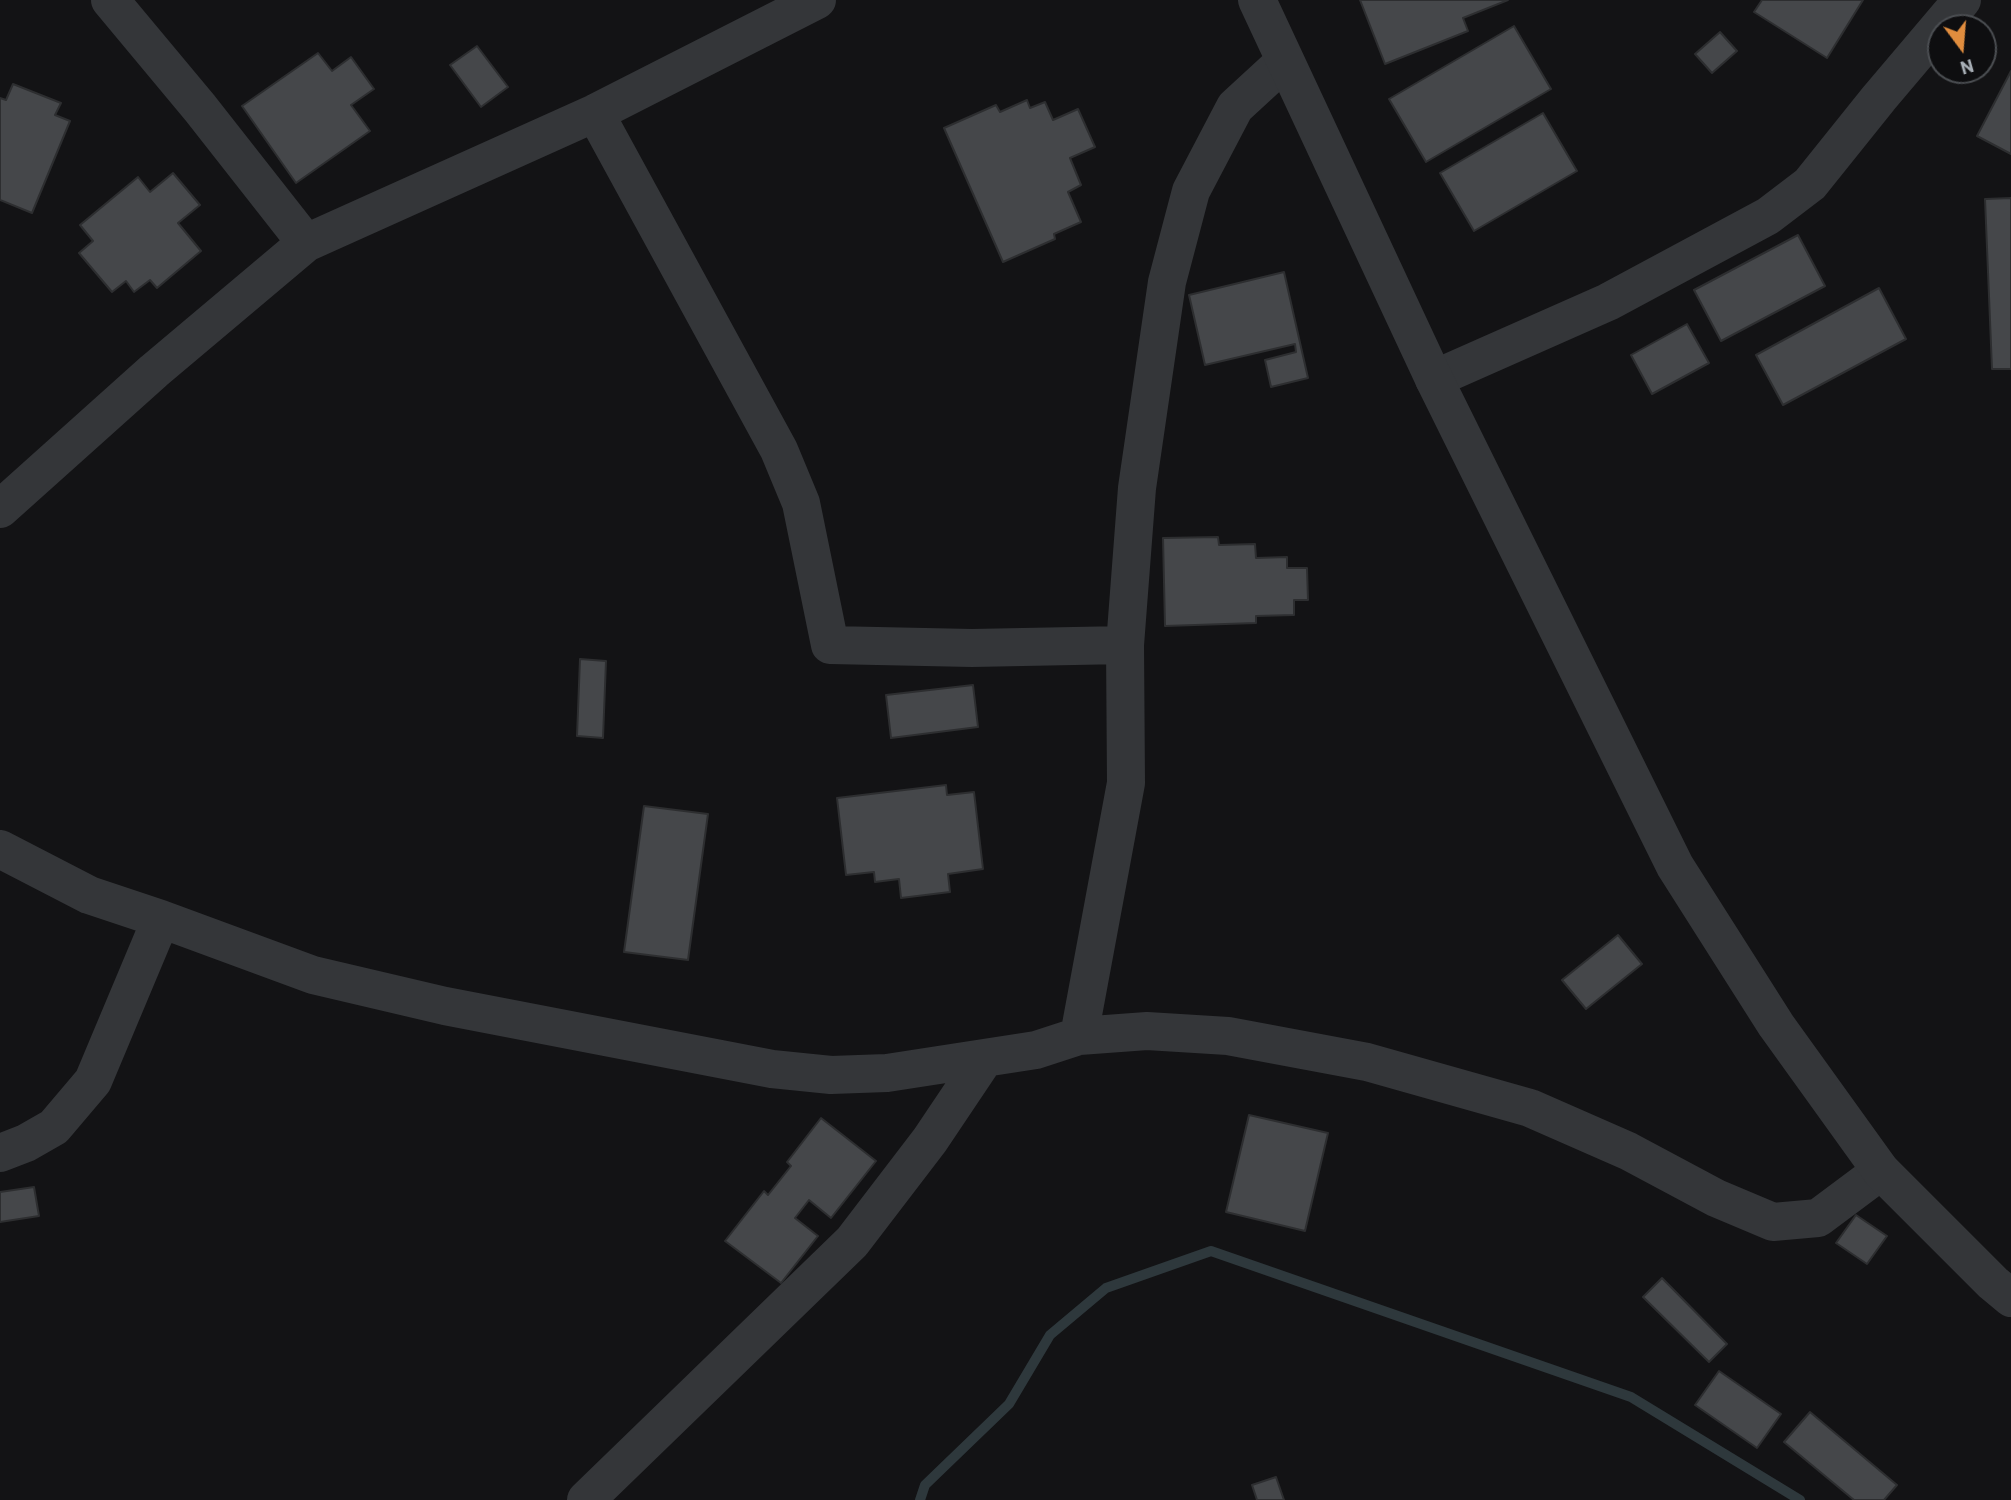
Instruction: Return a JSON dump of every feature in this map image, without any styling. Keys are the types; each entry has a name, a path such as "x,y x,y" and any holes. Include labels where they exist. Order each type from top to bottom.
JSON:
{"street":[{"path":"110,0 200,108 306,243"},
{"path":"0,509 155,371 306,243 595,113 817,0"},
{"path":"1258,0 1434,379 1675,866 1776,1025 1881,1171 2011,1298"},
{"path":"1434,379 1608,302 1768,216 1810,184 1962,0"},
{"path":"1079,1036 1126,783 1125,645 1139,474 1167,282 1191,191 1236,107 1285,61"},
{"path":"595,113 779,450 801,503 830,645 972,648 1125,645"},
{"path":"0,849 89,895 313,975 445,1006 772,1069 831,1075 887,1073 1036,1050 1079,1036 1147,1031 1228,1036 1367,1062 1530,1108 1628,1151 1716,1198 1773,1222 1818,1218 1881,1171"},
{"path":"0,1153 26,1143 54,1127 93,1081 161,919"},
{"path":"586,1500 852,1242 930,1140 985,1058"}],"building":[{"path":"1360,0 1508,0 1463,18 1468,31 1385,64"},
{"path":"1762,0 1863,0 1827,58 1754,12"},
{"path":"1514,26 1551,89 1426,162 1389,99"},
{"path":"1720,32 1737,51 1712,73 1695,54"},
{"path":"477,46 508,87 481,107 450,65"},
{"path":"318,53 332,71 351,57 374,89 351,105 370,131 296,183 242,106"},
{"path":"2011,71 2011,154 1977,136"},
{"path":"13,84 61,103 55,115 70,121 32,213 0,200 0,98 6,100"},
{"path":"1027,100 1030,108 1045,102 1053,120 1078,109 1095,147 1070,158 1081,185 1068,192 1081,222 1054,234 1055,239 1003,262 944,128 996,105 1000,112"},
{"path":"1543,113 1577,171 1474,231 1440,173"},
{"path":"173,173 200,205 178,223 201,251 157,288 150,280 134,292 126,281 112,292 79,253 93,241 80,225 138,177 150,192"},
{"path":"2011,198 2011,369 1992,369 1985,199"},
{"path":"1798,235 1825,286 1721,341 1694,290"},
{"path":"1284,272 1308,378 1271,387 1265,360 1296,352 1295,344 1205,365 1189,295"},
{"path":"1879,288 1906,339 1783,405 1756,355"},
{"path":"1687,324 1709,363 1652,394 1631,355"},
{"path":"1218,537 1219,545 1255,544 1256,558 1287,557 1287,568 1307,568 1308,600 1294,600 1294,615 1256,616 1256,623 1165,626 1163,538"},
{"path":"580,659 606,661 603,738 577,736"},
{"path":"973,685 978,727 891,738 886,695"},
{"path":"946,785 947,795 974,792 983,869 948,874 950,892 901,898 899,879 875,882 874,872 846,875 837,798"},
{"path":"644,806 708,814 688,960 624,952"},
{"path":"1618,935 1642,964 1586,1009 1562,980"},
{"path":"1249,1115 1328,1133 1305,1231 1226,1212"},
{"path":"821,1118 876,1161 831,1218 809,1200 795,1218 818,1236 781,1283 725,1241 764,1191 768,1195 791,1166 787,1162"},
{"path":"34,1187 39,1216 0,1222 0,1192"},
{"path":"1856,1215 1887,1236 1867,1264 1836,1243"},
{"path":"1662,1278 1727,1344 1709,1362 1643,1297"},
{"path":"1719,1371 1781,1414 1757,1448 1695,1405"},
{"path":"1810,1412 1897,1485 1884,1500 1854,1500 1784,1442"},
{"path":"1276,1477 1284,1500 1257,1500 1252,1485"}],"waterway":[{"path":"920,1500 925,1485 1009,1404 1050,1335 1106,1288 1211,1251 1631,1397 1800,1500"}]}
